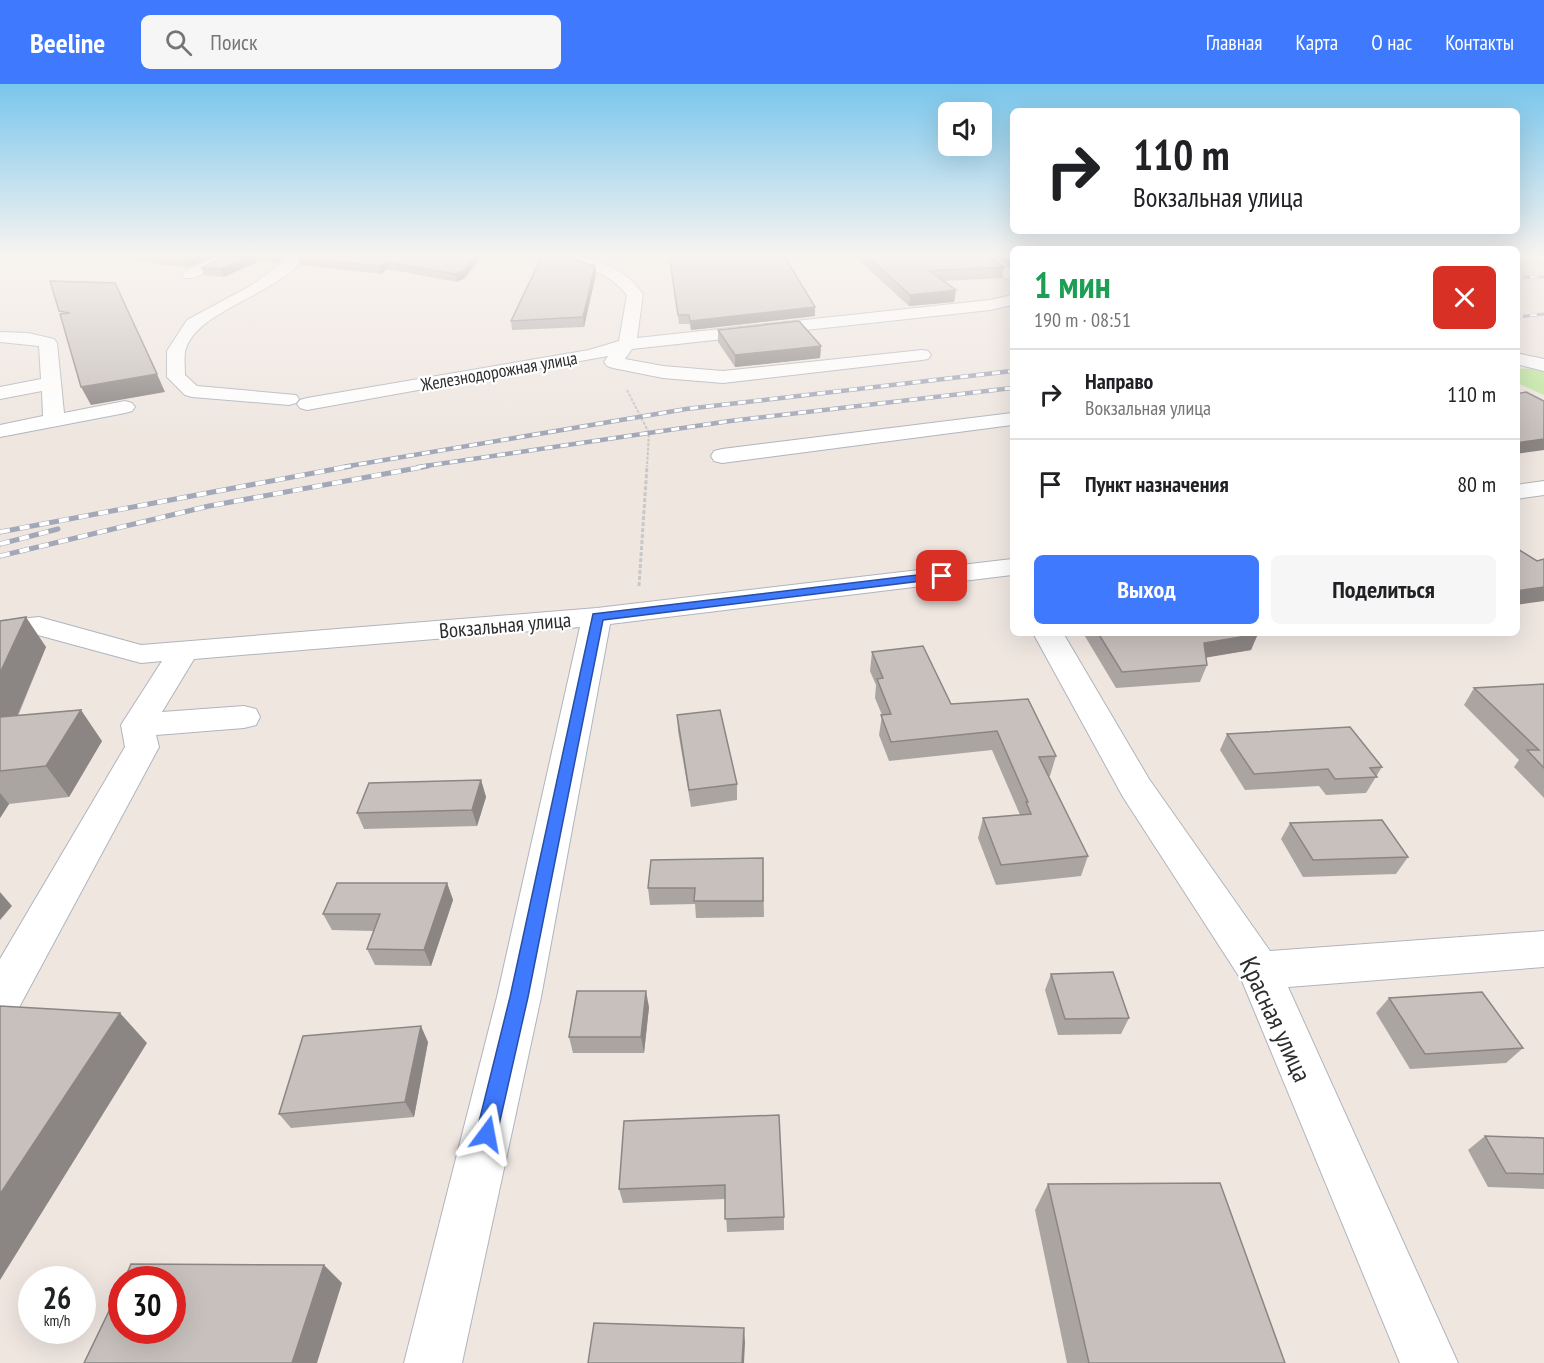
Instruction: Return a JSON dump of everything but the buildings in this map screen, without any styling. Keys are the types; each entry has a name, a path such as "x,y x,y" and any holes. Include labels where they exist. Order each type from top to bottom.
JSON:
{"street":[{"name":"Железнодорожная улица","path":"210,314 193,324 176,351 176,377 192,391 298,402 592,355 627,344 914,314"},
{"path":"631,314 627,344 613,362 663,372 723,377 922,355"},
{"path":"0,337 28,338 48,343 54,421"},
{"path":"1520,359 1544,365"},
{"path":"0,393 51,383"},
{"path":"0,431 125,407"},
{"path":"722,456 1010,419"},
{"name":"Вокзальная улица","path":"0,630 39,626 141,654 597,617 1010,569"},
{"path":"433,1363 519,997 597,617"},
{"name":"Красная улица","path":"1050,636 1136,788 1259,971 1429,1363"},
{"path":"0,999 142,747 138,725 184,651"},
{"path":"138,725 244,717"},
{"path":"1259,971 1544,949"}],"path":[{"path":"597,617 639,591 649,433 613,362"}],"green space":[{"path":"1520,369 1544,370 1544,395 1520,384"}],"railway":[{"path":"1520,317 1544,314"},
{"path":"343,467 686,409 1010,371"},
{"path":"418,467 730,421 1010,388"},
{"path":"0,532 351,466"},
{"path":"0,556 209,506 428,466"},
{"path":"0,544 58,529"}],"route":[{"path":"487,1134 519,997 597,617 942,576"}]}
